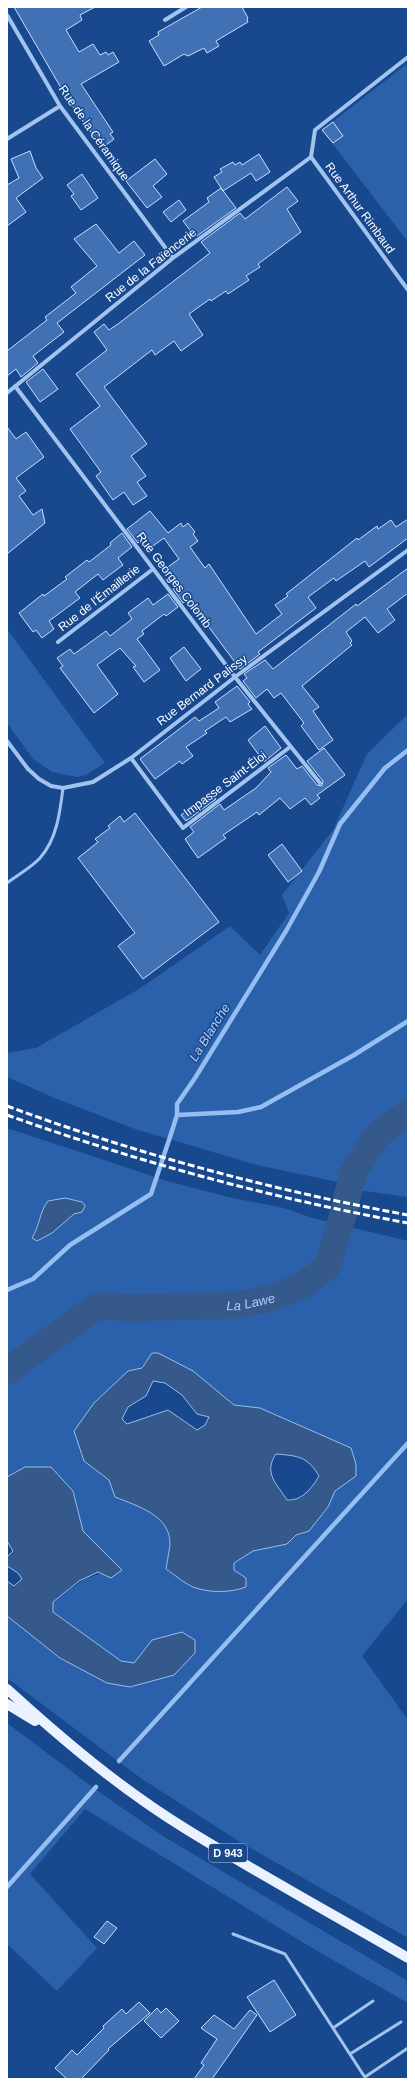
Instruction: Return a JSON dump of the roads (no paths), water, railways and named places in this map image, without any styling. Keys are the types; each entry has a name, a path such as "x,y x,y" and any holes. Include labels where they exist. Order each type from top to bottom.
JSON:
{"main road":[{"name":"D 943","path":"7,1689 57,1734 141,1799 185,1828 408,1958"},
{"name":"D 943","path":"7,1704 57,1734"}],"street":[{"path":"165,20 186,7"},
{"name":"Rue de la Céramique","path":"7,15 60,106 173,258"},
{"path":"311,157 315,130 408,57"},
{"path":"7,139 60,106"},
{"name":"Rue de la Faïencerie","path":"7,393 173,258 311,157"},
{"name":"Rue Arthur Rimbaud","path":"311,157 408,290"},
{"name":"Rue Georges Colomb","path":"15,386 235,677 320,783"},
{"name":"Rue Bernard Palissy","path":"7,741 28,769 38,779 51,786 63,788 93,782 130,758 235,677 408,550"},
{"name":"Rue de l'Émaillerie","path":"58,642 153,569"},
{"name":"Impasse Saint-Éloi","path":"130,758 183,828 290,746"}],"lane":[{"path":"7,883 40,858 59,820 63,788"},
{"path":"233,1934 285,1954 366,2078 408,2048"},
{"path":"333,2028 373,2001"},
{"path":"350,2054 401,2022"}],"waterway":[{"name":"La Blanche","path":"7,1290 33,1279 70,1245 151,1194 177,1115 177,1104 195,1078 286,931 319,872 340,824 385,768 408,750"},
{"path":"177,1115 238,1112 261,1107 354,1055 408,1021"},
{"name":"La Lawe","path":"7,1371 97,1306 132,1308 239,1305 271,1298 304,1285 327,1267 342,1218 353,1173 378,1134 408,1113"},
{"path":"119,1761 408,1443"},
{"path":"7,1887 96,1787"}],"railway":[{"path":"7,1106 105,1140 205,1169 306,1194 408,1215"},
{"path":"7,1115 106,1148 205,1177 306,1202 408,1223"}]}
